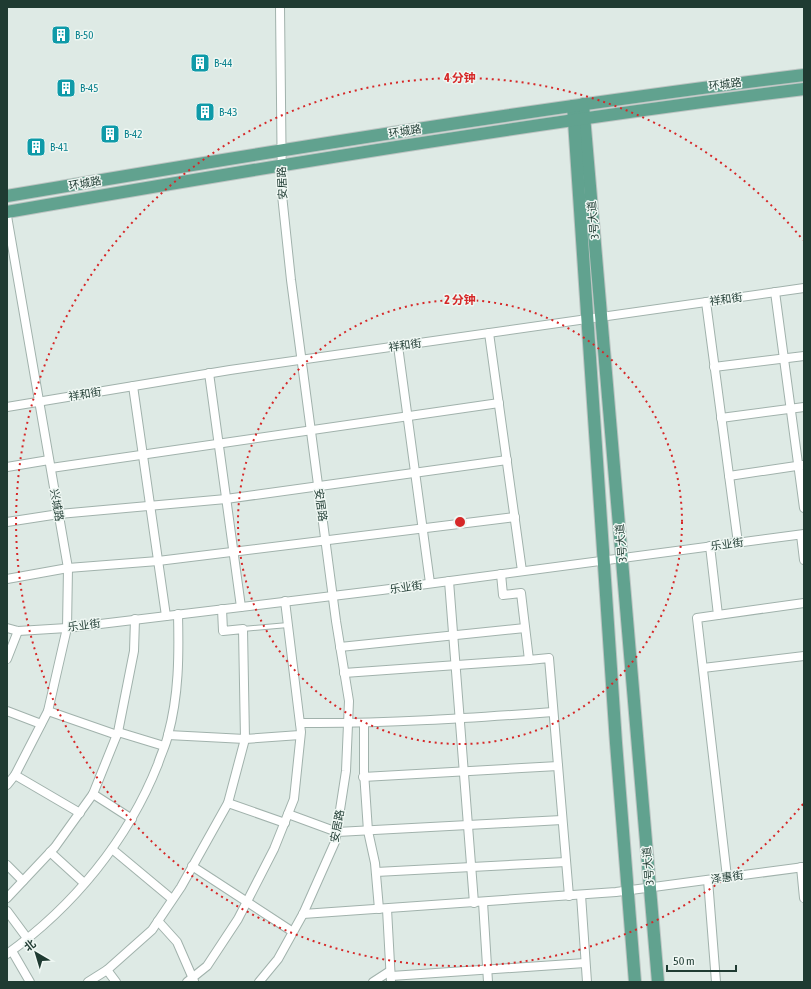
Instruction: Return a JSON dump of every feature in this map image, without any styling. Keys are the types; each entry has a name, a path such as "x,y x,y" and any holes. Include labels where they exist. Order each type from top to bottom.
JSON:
{"main road":[{"name":"环城路","path":"7,196 280,150 578,105 804,75"},
{"path":"7,212 281,165 579,119 667,106 804,89"},
{"name":"3号大道","path":"578,105 587,319 616,743 635,982"},
{"name":"3号大道","path":"579,119 602,317 658,982"}],"street":[{"name":"安居路","path":"259,982 278,959 303,914 335,842 346,771 349,701 332,596 289,264 282,195 280,150 280,7"},
{"name":"兴城路","path":"7,216 68,568 67,628 48,711 15,775 7,785"},
{"name":"祥和街","path":"7,407 209,373 804,288"},
{"path":"776,292 791,409 801,466 804,508"},
{"path":"706,302 738,543"},
{"path":"489,333 522,571"},
{"path":"398,346 430,583"},
{"path":"714,367 804,356"},
{"path":"209,373 240,607"},
{"path":"134,386 166,616"},
{"path":"7,467 143,454 499,403"},
{"path":"721,418 804,407"},
{"path":"7,522 59,514 226,499 318,485 507,460"},
{"path":"729,476 801,466"},
{"path":"7,579 68,568 158,561 515,517"},
{"path":"802,534 804,560"},
{"name":"乐业街","path":"7,628 18,631 67,628 332,596 802,534"},
{"path":"710,546 718,615"},
{"path":"501,574 503,595 521,593 528,660"},
{"path":"449,581 474,903"},
{"path":"158,921 177,942 191,981 206,966 238,919 274,849 285,823 294,799 300,735 300,723 286,601"},
{"path":"727,877 697,618 804,604"},
{"path":"88,982 107,970 152,930 192,866 228,803 245,739 243,629 223,631 222,609"},
{"path":"30,982 10,952 51,919 84,883 112,849 147,792 168,735 179,673 178,614"},
{"path":"7,898 50,852 93,794 117,733 134,651 135,619"},
{"path":"340,647 525,628"},
{"path":"7,659 18,631"},
{"path":"703,668 804,656"},
{"path":"344,673 549,658 569,896"},
{"path":"7,711 41,724"},
{"path":"48,711 164,746"},
{"path":"300,723 348,724 460,719 553,712"},
{"path":"364,723 364,777 368,831 383,909 391,976"},
{"path":"168,735 245,739 300,735"},
{"path":"364,777 558,766"},
{"path":"15,775 80,813"},
{"path":"93,794 132,818"},
{"path":"228,803 285,823"},
{"path":"288,814 337,832 562,820"},
{"path":"112,849 172,899"},
{"path":"50,852 84,883"},
{"path":"376,872 566,862"},
{"path":"7,865 23,881"},
{"path":"192,866 293,932"},
{"path":"802,867 804,898"},
{"name":"泽惠街","path":"303,914 628,891 802,867"},
{"path":"708,880 716,982"},
{"path":"581,895 586,982"},
{"path":"483,902 488,982"},
{"path":"7,911 27,938"},
{"path":"373,982 391,976 488,971 585,963"},
{"path":"107,970 116,982"}],"lane":[{"path":"243,629 288,625"}],"place":[{"name":"B-50","path":"61,35"},
{"name":"B-44","path":"200,63"},
{"name":"B-45","path":"66,88"},
{"name":"B-43","path":"205,112"},
{"name":"B-42","path":"110,134"},
{"name":"B-41","path":"36,147"}]}
